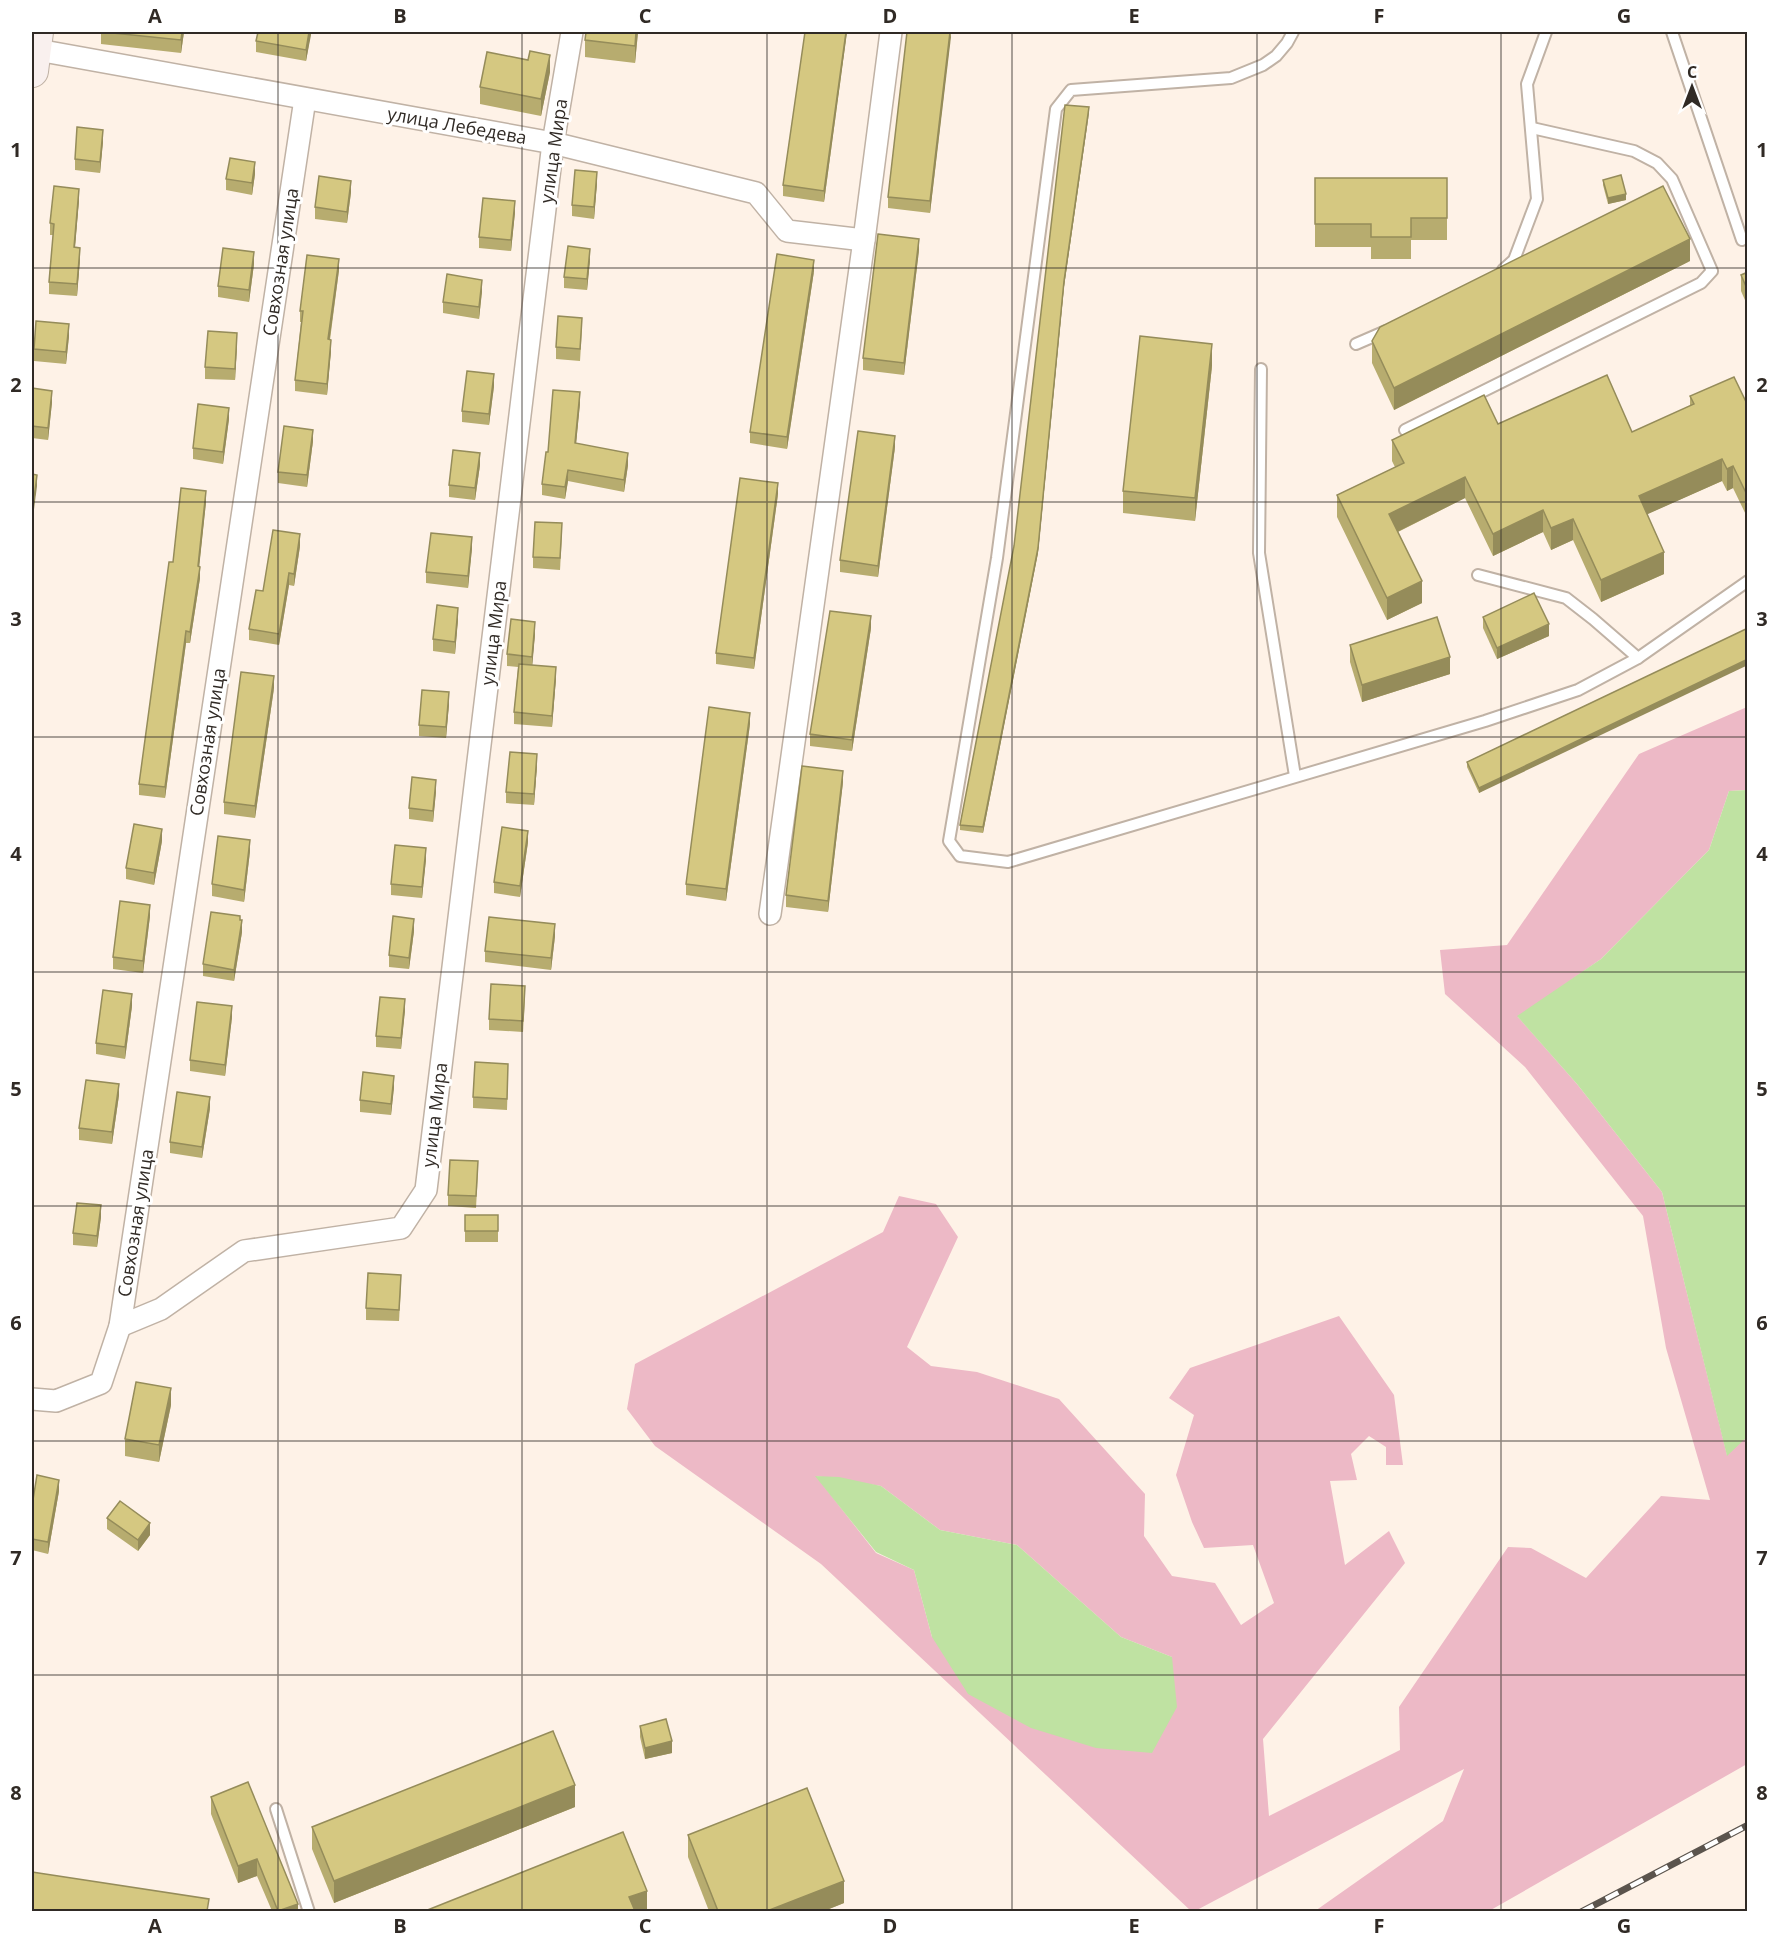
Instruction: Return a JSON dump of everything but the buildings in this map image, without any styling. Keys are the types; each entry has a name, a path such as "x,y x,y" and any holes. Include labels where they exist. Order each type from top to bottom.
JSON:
{"street":[{"name":"улица Мира","path":"120,1326 161,1309 244,1251 401,1227 426,1190 554,143 572,32"},
{"path":"770,914 891,32"},
{"name":"улица Лебедева","path":"34,51 554,143 756,193 787,231 864,240"},
{"name":"Совхозная улица","path":"32,1398 56,1401 101,1383 120,1326 305,99"}],"lane":[{"path":"1293,32 1276,56 1263,65 1231,78 1071,90 1056,110 997,558 949,841 960,856 1008,862 1485,721 1578,690 1638,658 1748,581"},
{"path":"1498,274 1514,260 1537,199 1527,84 1546,32"},
{"path":"1672,32 1742,240"},
{"path":"1405,430 1701,283 1712,271 1672,178 1657,163 1634,151 1532,128"},
{"path":"1356,344 1398,326"},
{"path":"1261,369 1259,553 1295,776"},
{"path":"1478,575 1566,598 1638,658"},
{"path":"276,1809 309,1911"}],"shaded area":[{"path":"1747,707 1747,790 1729,791 1709,850 1601,959 1518,1017 1577,1084 1662,1192 1727,1455 1747,1436 1747,1764 1489,1911 1315,1911 1443,1821 1464,1769 1195,1911 1191,1911 821,1564 655,1446 627,1409 635,1364 883,1232 899,1196 936,1204 958,1237 907,1347 931,1366 977,1372 1059,1399 1145,1494 1144,1536 1172,1576 1215,1583 1241,1625 1274,1603 1253,1545 1204,1548 1192,1522 1176,1475 1194,1415 1169,1398 1190,1368 1339,1316 1394,1395 1403,1465 1386,1465 1386,1447 1369,1436 1351,1454 1357,1480 1330,1481 1345,1565 1389,1531 1405,1563 1263,1739 1269,1816 1400,1750 1399,1707 1508,1547 1531,1548 1586,1578 1661,1496 1710,1500 1666,1348 1643,1216 1525,1067 1445,994 1440,950 1507,945 1639,754","holes":["816,1476 881,1486 940,1530 1017,1545 1121,1637 1172,1657 932,1637 914,1570 876,1553"]},
{"path":"1747,790 1748,1436 1727,1456 1662,1192 1577,1084 1517,1016 1601,959 1709,850 1729,791"},
{"path":"815,1476 839,1477 881,1486 940,1530 1017,1545 1121,1637 1172,1657 1177,1707 1152,1753 1096,1748 1031,1728 968,1694 932,1637 914,1570 876,1552"}],"railway":[{"path":"1581,1912 1748,1825"}]}
